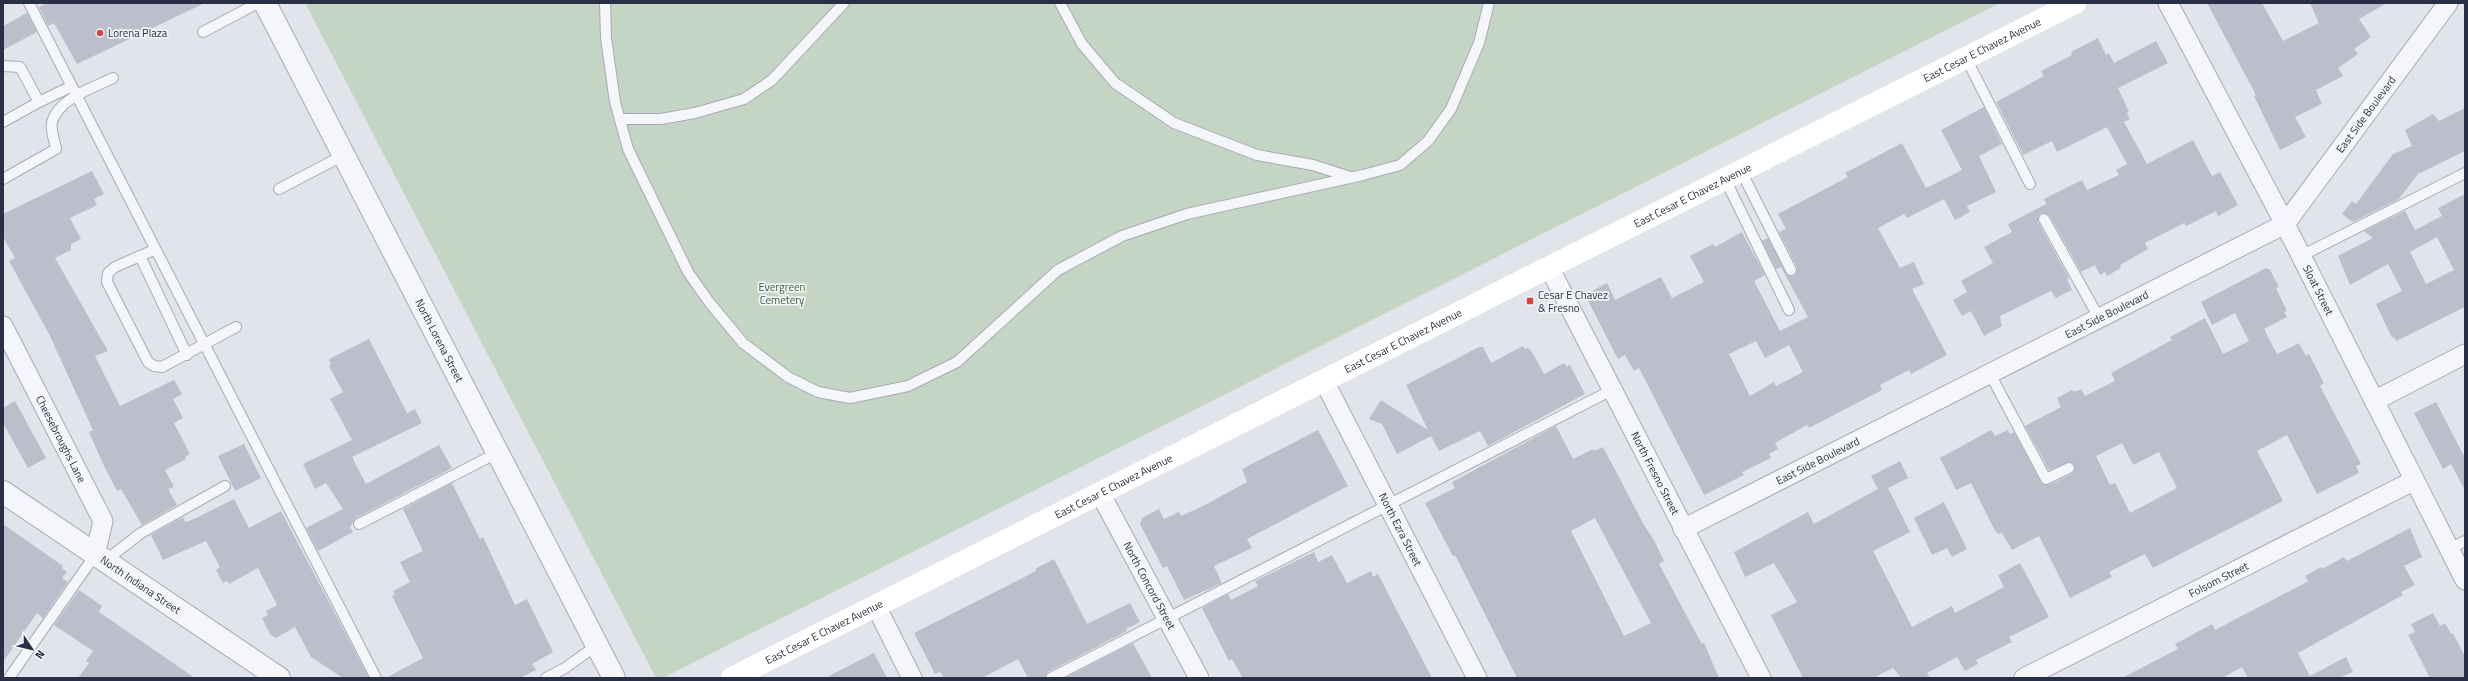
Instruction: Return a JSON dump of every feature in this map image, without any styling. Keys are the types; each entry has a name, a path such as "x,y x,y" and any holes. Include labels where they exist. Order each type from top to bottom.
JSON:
{"main road":[{"name":"East Cesar E Chavez Avenue","path":"732,678 2075,3"}],"street":[{"name":"North Lorena Street","path":"265,3 614,678"},
{"name":"Sloat Street","path":"2168,3 2285,224 2414,481 2457,545 2465,580"},
{"name":"East Side Boulevard","path":"1683,529 2285,224 2448,3"},
{"name":"North Fresno Street","path":"1550,267 1683,529 1761,678"},
{"name":"Cheesebroughs Lane","path":"3,326 103,521 100,558"},
{"path":"2374,401 2465,354"},
{"name":"North Ezra Street","path":"1324,381 1477,678"},
{"name":"Folsom Street","path":"2024,678 2414,481"},
{"name":"North Indiana Street","path":"3,492 279,678"},
{"name":"North Concord Street","path":"1100,493 1199,678"},
{"path":"876,606 912,678"}],"lane":[{"path":"29,3 75,97 376,678"},
{"path":"203,32 258,3"},
{"path":"605,3 606,38 620,119 628,149 688,272 709,302 743,343 788,377 818,392 850,398 908,386 957,362 1058,270 1122,236 1187,214 1352,178 1400,165 1428,141 1451,109 1479,43 1489,3"},
{"path":"620,119 662,119 695,113 744,99 772,80 844,3"},
{"path":"1060,3 1082,44 1115,83 1174,123 1256,155 1313,165 1352,178"},
{"path":"1966,58 2030,184"},
{"path":"3,66 20,67 38,102"},
{"path":"3,179 56,150 52,124 58,109 75,97 113,78"},
{"path":"3,122 38,102 70,87"},
{"path":"279,189 344,155"},
{"path":"2301,256 2465,173"},
{"path":"1733,175 1791,270"},
{"path":"1733,175 1789,310"},
{"path":"2044,219 2099,318"},
{"path":"154,250 115,267 108,273 107,282 148,362 154,366 162,367 204,346 236,327"},
{"path":"140,256 187,355"},
{"path":"1990,374 2046,479 2069,468"},
{"path":"1051,678 1612,390"},
{"path":"359,524 497,453"},
{"path":"9,678 100,558 225,486"},
{"path":"546,678 565,668 597,645"}],"green space":[{"name":"Evergreen Cemetery","path":"305,3 2000,3 663,678 656,678"}],"building":[{"name":"Lorena Plaza","path":"47,3 205,3 77,64 54,23 48,26 39,7"},
{"path":"2207,3 2262,3 2283,41 2319,23 2310,3 2387,3 2359,19 2371,37 2354,49 2358,54 2338,68 2343,76 2316,90 2322,104 2295,117 2306,137 2280,150 2254,96 2256,95"},
{"path":"27,13 37,32 3,50 3,26"},
{"path":"2098,38 2106,55 2109,53 2114,63 2156,41 2168,63 2118,88 2129,112 2127,113 2130,119 2124,122 2147,164 2193,140 2212,176 2220,172 2238,205 2218,216 2216,211 2186,226 2184,223 2145,243 2148,249 2120,265 2121,268 2107,276 2105,272 2100,275 2095,265 2081,272 2050,216 2041,213 2038,216 2038,222 2069,278 2067,279 2072,290 2056,298 2051,291 2000,316 2002,326 1984,336 1971,311 1962,316 1953,300 1967,292 1961,281 1993,263 1984,247 2012,232 2008,224 2046,204 2044,199 2082,180 2087,190 2119,175 2116,170 2127,164 2107,127 2057,152 2052,141 2023,155 1996,102 2044,76 2041,71 2072,55 2071,52"},
{"path":"1984,107 2002,144 1979,156 1996,192 1967,206 1970,212 1955,220 1944,199 1907,218 1904,214 1878,228 1900,268 1914,262 1924,284 1912,289 1947,355 1911,374 1909,370 1880,385 1882,390 1809,428 1807,425 1775,443 1778,449 1769,454 1771,458 1742,472 1744,475 1704,495 1639,368 1634,371 1625,355 1618,359 1585,295 1607,283 1615,300 1661,277 1672,298 1704,282 1690,256 1713,244 1715,247 1742,232 1765,275 1754,281 1780,331 1808,317 1781,267 1776,269 1762,241 1768,238 1787,275 1791,276 1796,274 1797,267 1779,232 1786,229 1778,214 1848,177 1845,173 1902,143 1926,188 1962,170 1941,130","holes":["1756,341 1765,358 1789,345 1803,372 1776,386 1774,382 1750,396 1729,354"]},
{"path":"2465,108 2465,151 2418,174 2399,199 2353,222 2342,214 2352,201 2356,204 2393,154 2412,146 2405,130 2433,114 2439,121"},
{"path":"92,171 104,194 94,199 97,205 70,218 81,239 71,244 71,250 55,258 108,351 95,356 120,406 174,380 182,394 173,399 183,418 174,423 190,454 185,457 186,459 165,470 174,487 168,489 177,505 142,525 121,489 117,491 103,464 89,432 93,430 49,334 9,261 15,258 3,237 3,214"},
{"path":"2465,194 2465,307 2396,341 2394,337 2392,338 2376,304 2402,291 2388,264 2350,285 2338,256 2373,238 2364,231 2405,211 2415,230 2442,216 2438,208","holes":["2437,237 2454,270 2426,284 2410,252"]},
{"path":"2266,268 2270,270 2279,287 2276,288 2287,311 2284,312 2287,317 2264,329 2277,354 2299,343 2306,356 2309,354 2324,383 2320,386 2361,464 2356,466 2359,473 2317,494 2287,435 2257,451 2283,501 2153,568 2145,554 2109,572 2112,577 2070,598 2039,536 2012,550 2002,533 1998,534 1994,529 1971,483 1956,490 1940,458 1991,430 1995,436 2008,430 2010,434 2014,432 2042,484 2049,485 2072,474 2075,468 2070,462 2049,470 2025,426 2061,407 2057,398 2072,390 2074,392 2081,389 2085,396 2115,381 2111,373 2172,340 2170,337 2205,318 2223,354 2249,341 2235,313 2212,325 2201,302","holes":["2122,443 2133,465 2159,452 2177,488 2130,513 2115,483 2110,485 2096,456"]},
{"path":"369,339 407,413 415,409 422,423 352,457 366,484 439,445 452,468 356,518 350,527 353,532 318,551 306,528 343,509 326,483 315,489 303,464 352,440 330,399 343,392 329,366 331,364 329,359"},
{"path":"1523,346 1525,349 1528,348 1532,352 1544,374 1564,363 1567,367 1570,365 1585,394 1488,446 1480,431 1439,451 1431,436 1397,454 1382,424 1369,419 1381,400 1428,430 1406,385 1479,347 1483,347 1491,363"},
{"path":"15,401 46,458 28,468 3,423 3,408"},
{"path":"2436,402 2465,458 2465,490 2451,464 2443,469 2414,413"},
{"path":"1556,426 1573,459 1593,449 1594,451 1603,447 1644,525 1654,540 1664,561 1659,564 1702,644 1704,643 1719,678 1517,678 1455,555 1453,556 1425,503 1455,488 1452,482","holes":["1595,518 1651,623 1624,636 1571,531"]},
{"path":"1318,430 1348,486 1247,539 1252,548 1214,566 1222,583 1184,600 1167,566 1163,568 1140,524 1142,518 1159,509 1164,519 1179,512 1181,516 1203,506 1247,482 1242,469"},
{"path":"244,444 261,478 235,491 218,456"},
{"path":"1900,461 1908,478 1888,488 1910,532 1873,551 1912,627 1952,606 1955,613 2004,587 1998,575 2020,563 2049,617 2009,637 2012,642 1976,660 1978,664 1965,671 1957,657 1927,673 1930,678 1901,678 1893,668 1873,678 1803,678 1771,615 1797,602 1774,563 1745,577 1734,552 1808,512 1814,524 1878,489 1871,476"},
{"path":"452,483 480,539 483,537 515,605 527,599 553,652 532,664 536,670 520,678 386,678 423,658 392,596 395,595 393,591 410,582 400,562 423,551 403,509"},
{"path":"234,499 249,528 281,511 369,678 343,678 311,657 295,627 276,638 270,634 262,618 268,615 266,611 277,605 258,568 229,584 227,581 223,583 216,570 220,567 206,541 163,560 151,535 183,517 185,522 194,519"},
{"path":"1944,502 1967,549 1952,557 1947,548 1932,555 1914,518"},
{"path":"3,524 63,566 62,568 67,572 62,578 68,582 43,618 37,613 3,662"},
{"path":"2410,528 2422,557 2404,566 2415,585 2401,592 2403,595 2298,653 2310,676 2346,657 2353,672 2339,678 2248,678 2242,667 2222,678 2122,678 2178,649 2175,644 2212,624 2215,630 2303,584 2308,581 2305,576 2321,567 2322,569 2344,557 2347,561"},
{"path":"1314,552 1318,562 1332,555 1347,583 1371,571 1373,577 1378,574 1432,678 1243,678 1232,659 1229,661 1202,608 1228,594 1231,600 1258,586 1255,581"},
{"path":"1054,559 1087,624 1130,603 1140,622 1126,629 1127,631 1048,672 1045,678 1028,678 1018,659 982,678 944,678 940,672 935,674 914,633 1036,571 1035,569"},
{"path":"79,590 102,606 99,612 195,678 78,678 89,663 86,661 93,651 54,625"},
{"path":"2433,613 2440,626 2445,623 2451,634 2453,633 2465,657 2465,678 2430,678 2408,635 2415,632 2411,624"},
{"path":"1133,643 1152,678 1065,678"},
{"path":"874,653 887,678 825,678"}],"place":[{"name":"Lorena Plaza","path":"100,33"},
{"name":"Cesar E Chavez & Fresno","path":"1530,301"}]}
